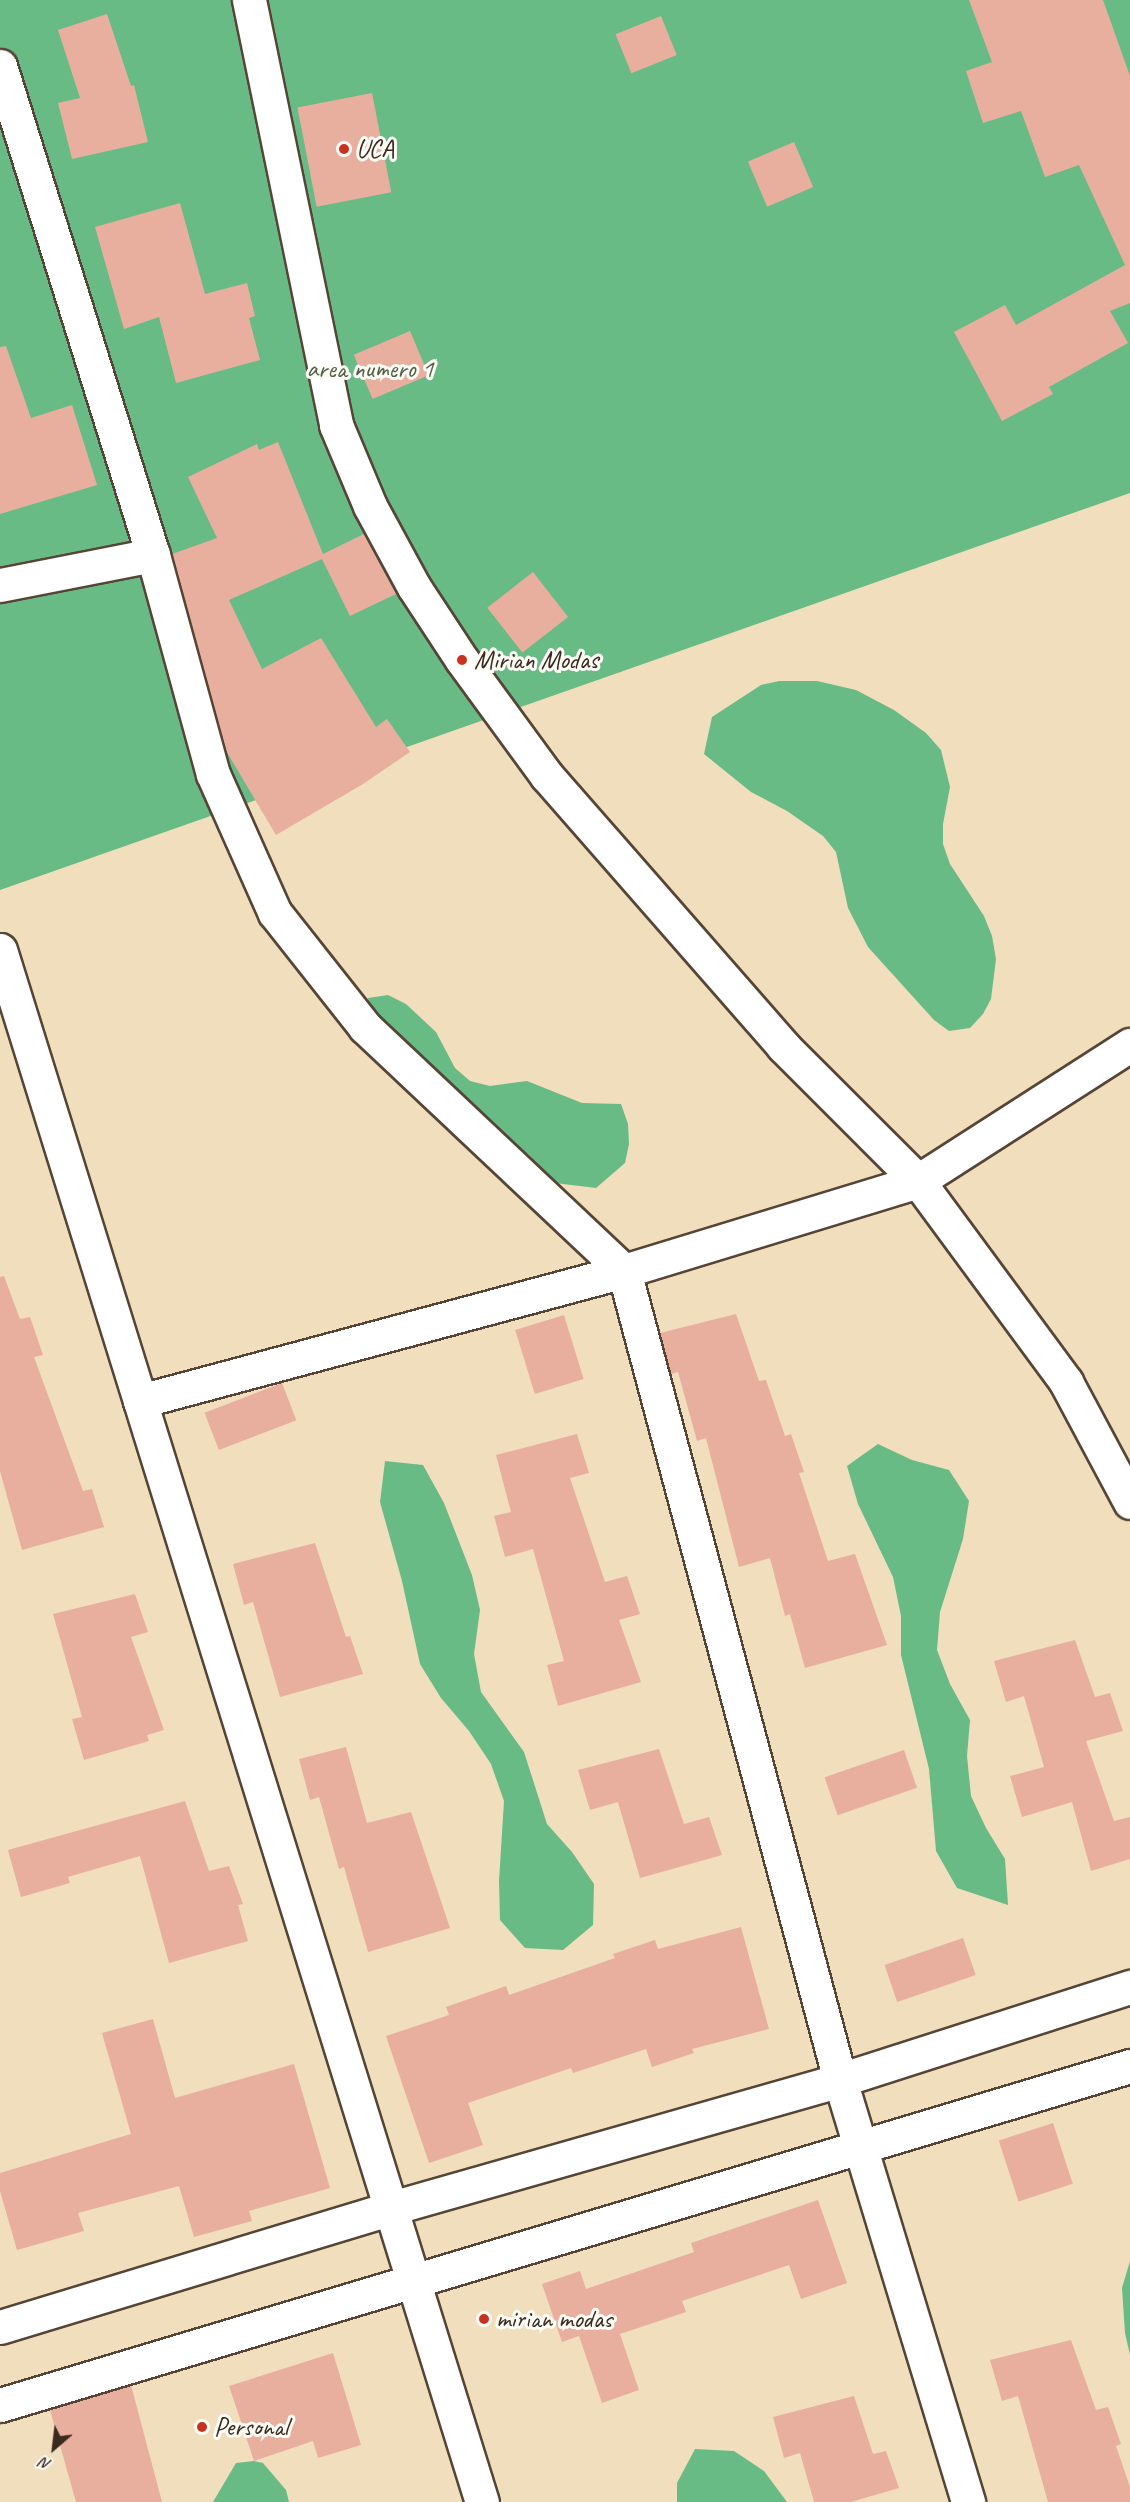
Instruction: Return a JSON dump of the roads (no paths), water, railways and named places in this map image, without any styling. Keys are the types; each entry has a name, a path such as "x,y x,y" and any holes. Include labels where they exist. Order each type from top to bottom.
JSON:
{"street":[{"path":"249,0 336,425 370,506 414,587 462,660 547,776 783,1046 918,1181 1066,1382 1130,1502"},
{"path":"0,66 153,555 213,774 275,913 365,1027 624,1271 840,2080 968,2502"},
{"path":"0,585 153,555"},
{"path":"0,950 10,1019 140,1401 482,2502"},
{"path":"140,1401 624,1271 918,1181 1130,1045"},
{"path":"0,2326 391,2208 840,2080 1130,1987"},
{"path":"0,2405 1130,2066"}],"place":[{"name":"UCA","path":"344,149"},
{"name":"Mirian Modas","path":"462,660"},
{"name":"mirian modas","path":"484,2319"},
{"name":"Personal","path":"202,2427"}],"park label":[{"name":"area numero 1","path":"370,369"}]}
